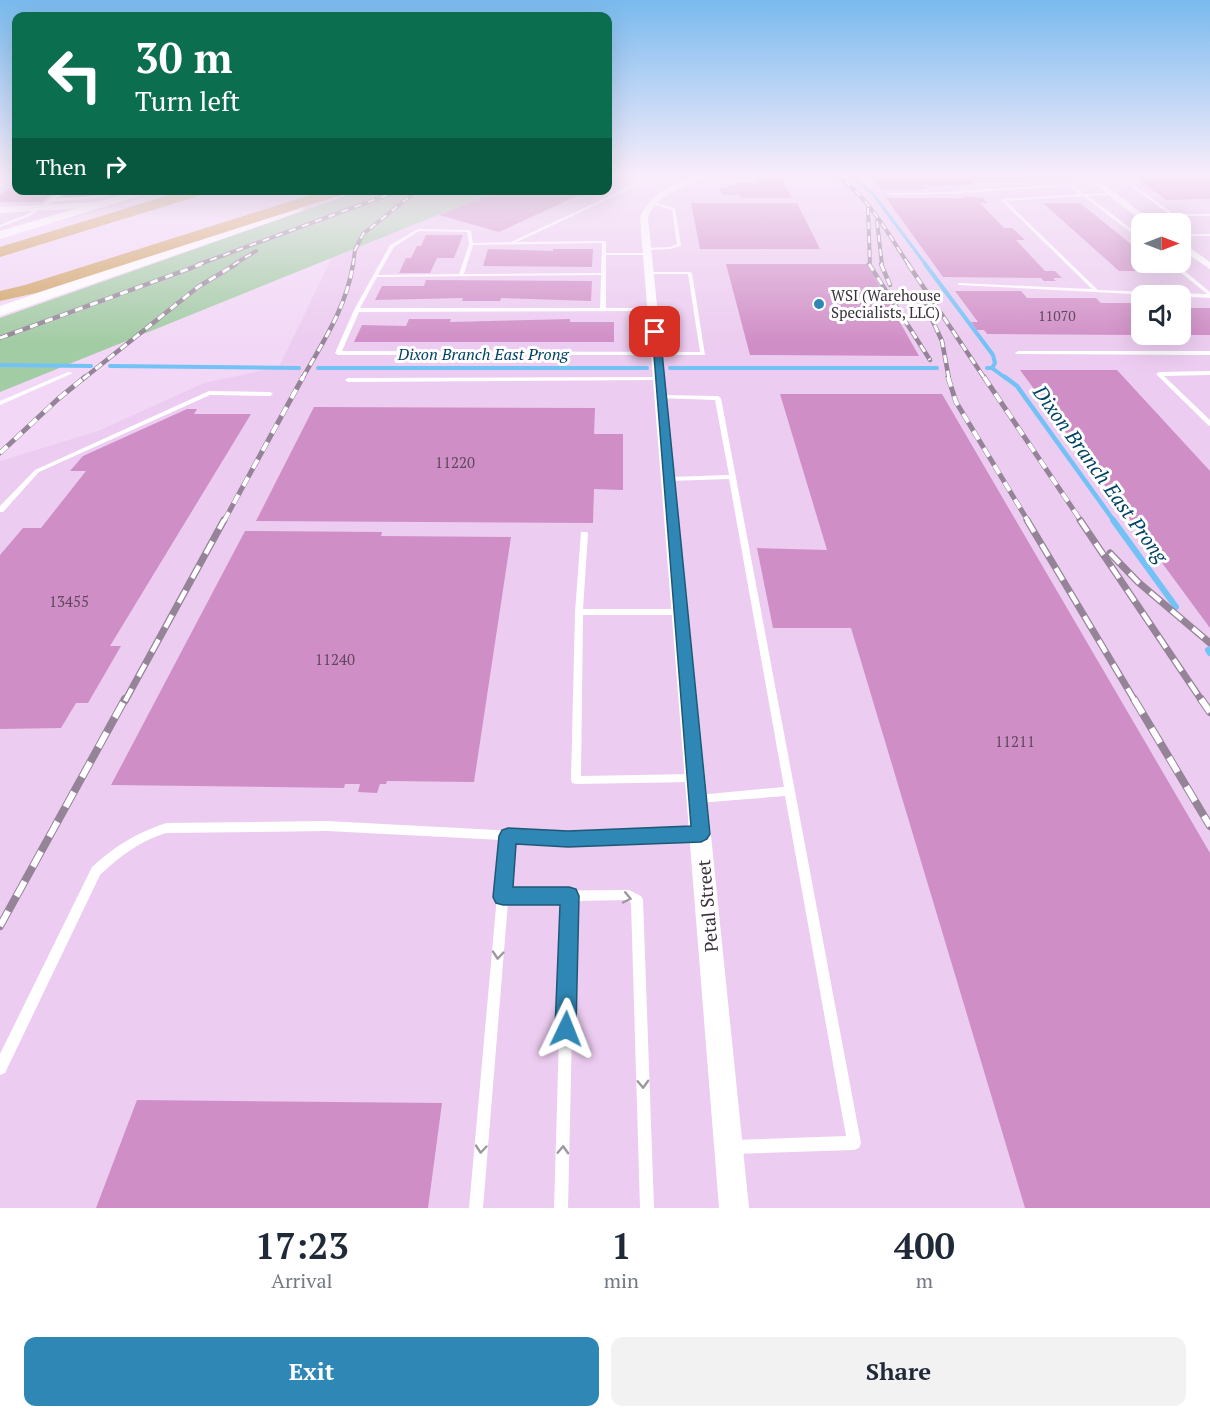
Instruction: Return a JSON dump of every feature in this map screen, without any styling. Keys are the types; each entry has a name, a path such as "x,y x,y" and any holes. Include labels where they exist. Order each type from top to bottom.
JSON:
{"highway":[{"path":"0,252 71,230"},
{"path":"0,289 175,230"},
{"path":"0,296 216,230"}],"main road":[{"path":"0,311 229,230"}],"street":[{"name":"Petal Street","path":"645,230 734,1208"},
{"path":"1191,252 1210,266"}],"lane":[{"path":"417,230 392,246 357,310 338,353 703,354 690,273 649,273"},
{"path":"437,230 470,231 471,244 461,275"},
{"path":"510,244 539,230"},
{"path":"604,254 670,248 679,244 677,230"},
{"path":"1034,230 1097,291"},
{"path":"1191,235 1210,235"},
{"path":"1201,235 1210,241"},
{"path":"471,244 604,242 603,310"},
{"path":"1183,273 1210,295"},
{"path":"375,276 603,274"},
{"path":"960,284 1210,295"},
{"path":"357,310 653,310"},
{"path":"1018,352 1210,353"},
{"path":"0,403 70,373"},
{"path":"1210,373 1159,374 1210,424"},
{"path":"348,380 660,388 718,398 854,1143 729,1148"},
{"path":"0,510 37,471 209,393 270,394"},
{"path":"669,479 732,477"},
{"path":"584,534 579,612 576,780 695,777"},
{"path":"579,612 680,612"},
{"path":"698,799 789,791"},
{"path":"0,1068 96,871 120,848 147,834 166,828 327,826 568,839 701,834"},
{"path":"476,1208 508,836"},
{"path":"561,1208 569,896"},
{"path":"503,897 629,896 637,900 647,1208"}],"shaded area":[{"path":"0,230 22,230 0,236"},
{"path":"345,230 1131,230 1131,273 1191,273 1191,230 1210,230 1210,1208 0,1208 0,461 98,431 204,383 279,367"}],"green space":[{"path":"248,230 400,230 0,392 0,318"}],"building":[{"path":"696,230 811,230 820,249 700,249"},
{"path":"909,230 1015,230 1025,240 1016,240 1045,271 1055,271 1062,278 1053,278 1056,281 1044,281 1041,278 943,277"},
{"path":"1074,230 1114,230 1131,244 1131,271 1119,271"},
{"path":"426,235 463,235 454,258 437,258 430,273 399,273 406,258 411,258 417,246 421,246"},
{"path":"488,249 553,251 553,249 593,249 592,267 483,266"},
{"path":"726,264 867,264 919,356 750,355"},
{"path":"426,280 592,281 591,301 501,298 500,301 462,301 463,298 375,300 382,286 424,286"},
{"path":"955,291 1021,291 1027,298 1096,298 1101,303 1131,303 1131,335 987,334 984,330 977,330 971,322 978,322"},
{"path":"1191,308 1210,308 1210,335 1191,335"},
{"path":"409,319 451,319 450,322 570,319 570,322 614,322 614,342 354,342 362,325 406,326"},
{"path":"1020,370 1117,370 1210,471 1210,628"},
{"path":"780,394 942,394 1210,853 1210,1208 1025,1208 851,628 773,628 757,548 827,550"},
{"path":"314,407 595,408 594,434 623,434 623,490 594,489 593,523 256,521"},
{"path":"187,409 197,409 194,414 251,414 110,646 121,646 88,703 76,703 61,728 0,729 0,555 23,528 41,528 86,471 70,471 83,456"},
{"path":"245,531 382,532 381,536 511,537 474,782 387,781 386,784 380,784 377,793 358,792 360,784 345,784 344,788 111,785"},
{"path":"137,1100 442,1103 428,1208 96,1208"}],"waterway":[{"name":"Dixon Branch East Prong","path":"900,230 926,265"},
{"name":"Dixon Branch East Prong","path":"925,264 993,355 995,363 992,368"},
{"name":"Dixon Branch East Prong","path":"0,365 91,366"},
{"name":"Dixon Branch East Prong","path":"110,366 299,368"},
{"name":"Dixon Branch East Prong","path":"318,368 647,368"},
{"name":"Dixon Branch East Prong","path":"670,368 937,368"},
{"name":"Dixon Branch East Prong","path":"987,368 992,368"},
{"name":"Dixon Branch East Prong","path":"992,368 1007,379"},
{"name":"Dixon Branch East Prong","path":"1005,377 1017,386 1114,521"},
{"name":"Dixon Branch East Prong","path":"1113,520 1176,607"}],"railway":[{"path":"197,265 291,230"},
{"path":"353,265 355,250 363,234 368,230"},
{"path":"869,230 870,265"},
{"path":"878,230 882,265"},
{"path":"886,230 909,265"},
{"path":"233,265 256,251"},
{"path":"0,338 202,264"},
{"path":"83,379 198,287 236,264"},
{"path":"302,379 340,309 353,264"},
{"path":"869,264 930,360"},
{"path":"881,264 890,285"},
{"path":"908,264 985,379"},
{"path":"921,296 942,341 949,379"},
{"path":"0,453 85,377"},
{"path":"224,521 303,377"},
{"path":"948,377 956,402 1028,521"},
{"path":"984,377 1081,521"},
{"path":"125,701 224,520"},
{"path":"1027,520 1135,701"},
{"path":"1080,520 1202,701"},
{"path":"1110,553 1138,582 1210,643"},
{"path":"0,926 125,699"},
{"path":"1134,699 1210,826"},
{"path":"1201,699 1210,712"}],"place":[{"name":"WSI (Warehouse Specialists, LLC)","path":"819,304"}],"route":[{"path":"566,1029 569,896 503,897 508,836 568,839 701,834 655,332"}]}
